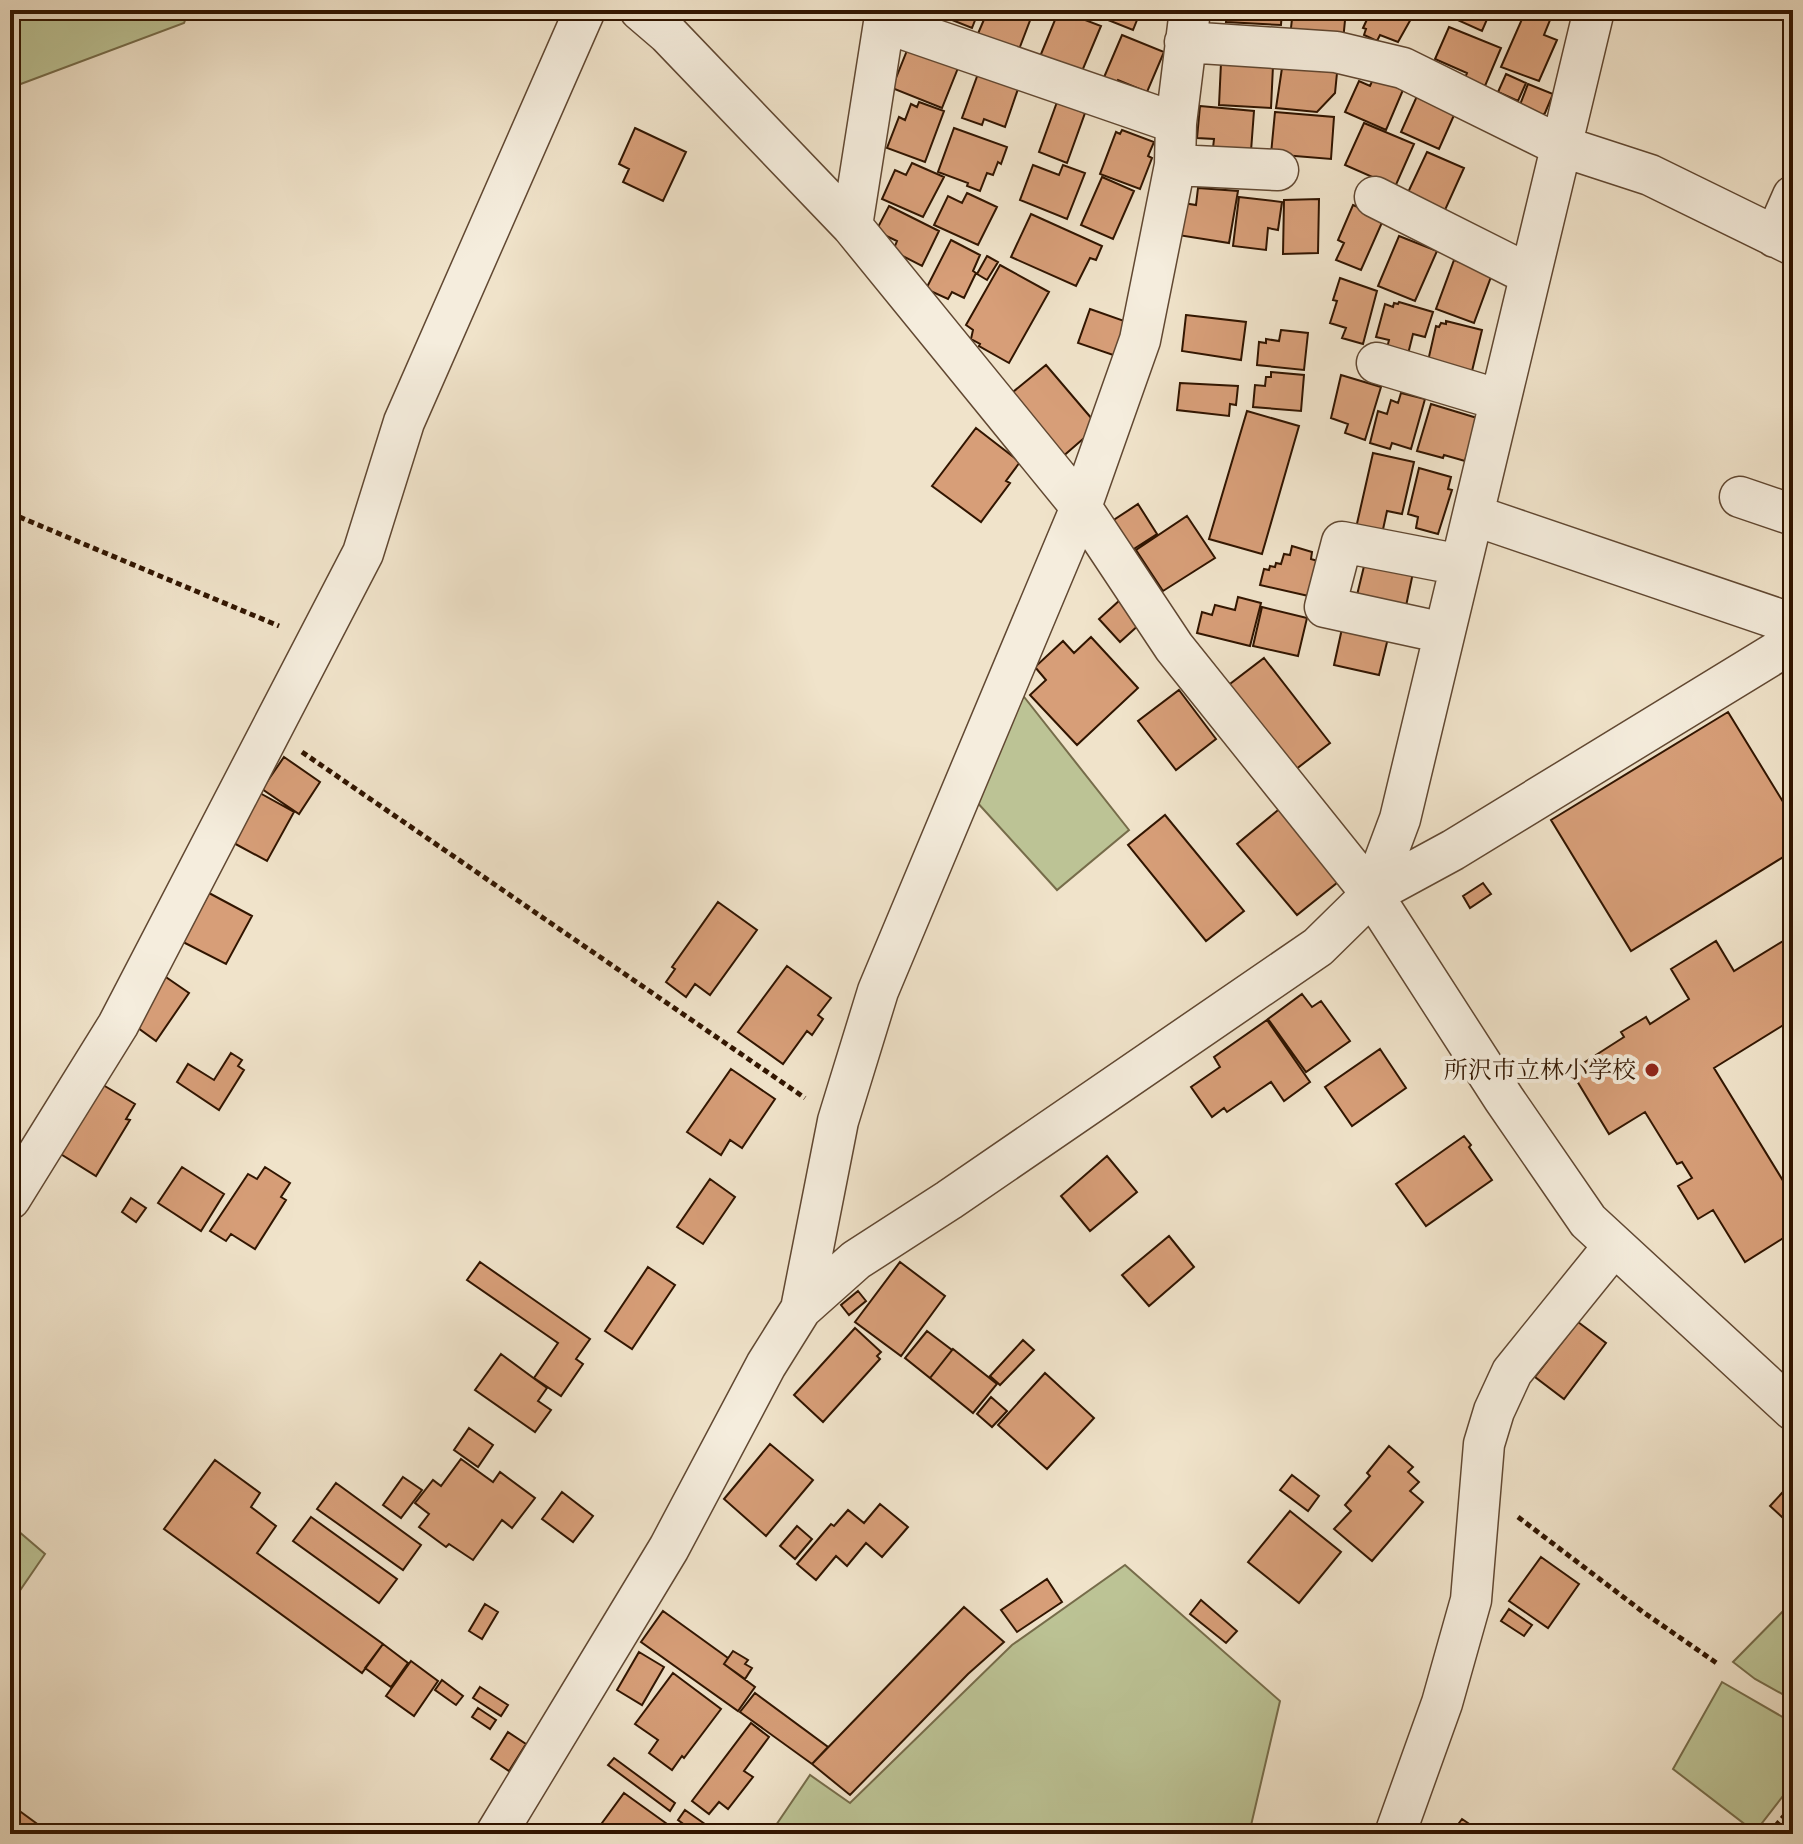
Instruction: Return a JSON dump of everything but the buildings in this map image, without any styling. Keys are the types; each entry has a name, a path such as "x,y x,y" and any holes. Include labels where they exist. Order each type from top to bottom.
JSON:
{"street":[{"path":"10,1199 118,1025 363,553 404,422 585,10"},
{"path":"1372,894 1400,819 1594,10"},
{"path":"852,226 886,16 1176,123"},
{"path":"665,18 852,226 1081,507 1174,647 1372,894 1520,1123 1588,1221 1793,1410"},
{"path":"801,1309 838,1121 878,991 1081,507 1140,340 1175,165 1176,123 1188,26 1336,52 1403,68 1561,146 1650,175 1784,241 1793,196"},
{"path":"1175,165 1278,170"},
{"path":"1375,197 1530,275"},
{"path":"1377,363 1500,400"},
{"path":"1740,497 1793,515"},
{"path":"1473,515 1793,624"},
{"path":"1444,633 1325,607 1342,542 1461,565"},
{"path":"496,1834 669,1548 766,1365 801,1309 856,1260 949,1200 1318,947 1372,894 1453,850 1793,642"},
{"path":"1395,1834 1442,1703 1471,1600 1484,1444 1494,1411 1512,1372 1613,1247"}],"path":[{"path":"10,513 317,642"},
{"path":"271,731 838,1121"},
{"path":"1482,1490 1643,1612 1718,1664"},
{"path":"1769,1834 1789,1810"}],"green space":[{"path":"10,10 189,10 184,23 10,88"},
{"path":"1021,693 1129,830 1057,890 975,800"},
{"path":"10,1524 45,1554 10,1605"},
{"path":"1125,1565 1280,1701 1249,1834 770,1834 810,1775 850,1803 1012,1645"},
{"path":"1793,1601 1793,1700 1755,1679 1733,1662"},
{"path":"1722,1682 1793,1723 1793,1783 1755,1832 1673,1769"}],"place":[{"name":"所沢市立林小学校","path":"1652,1070"}]}
